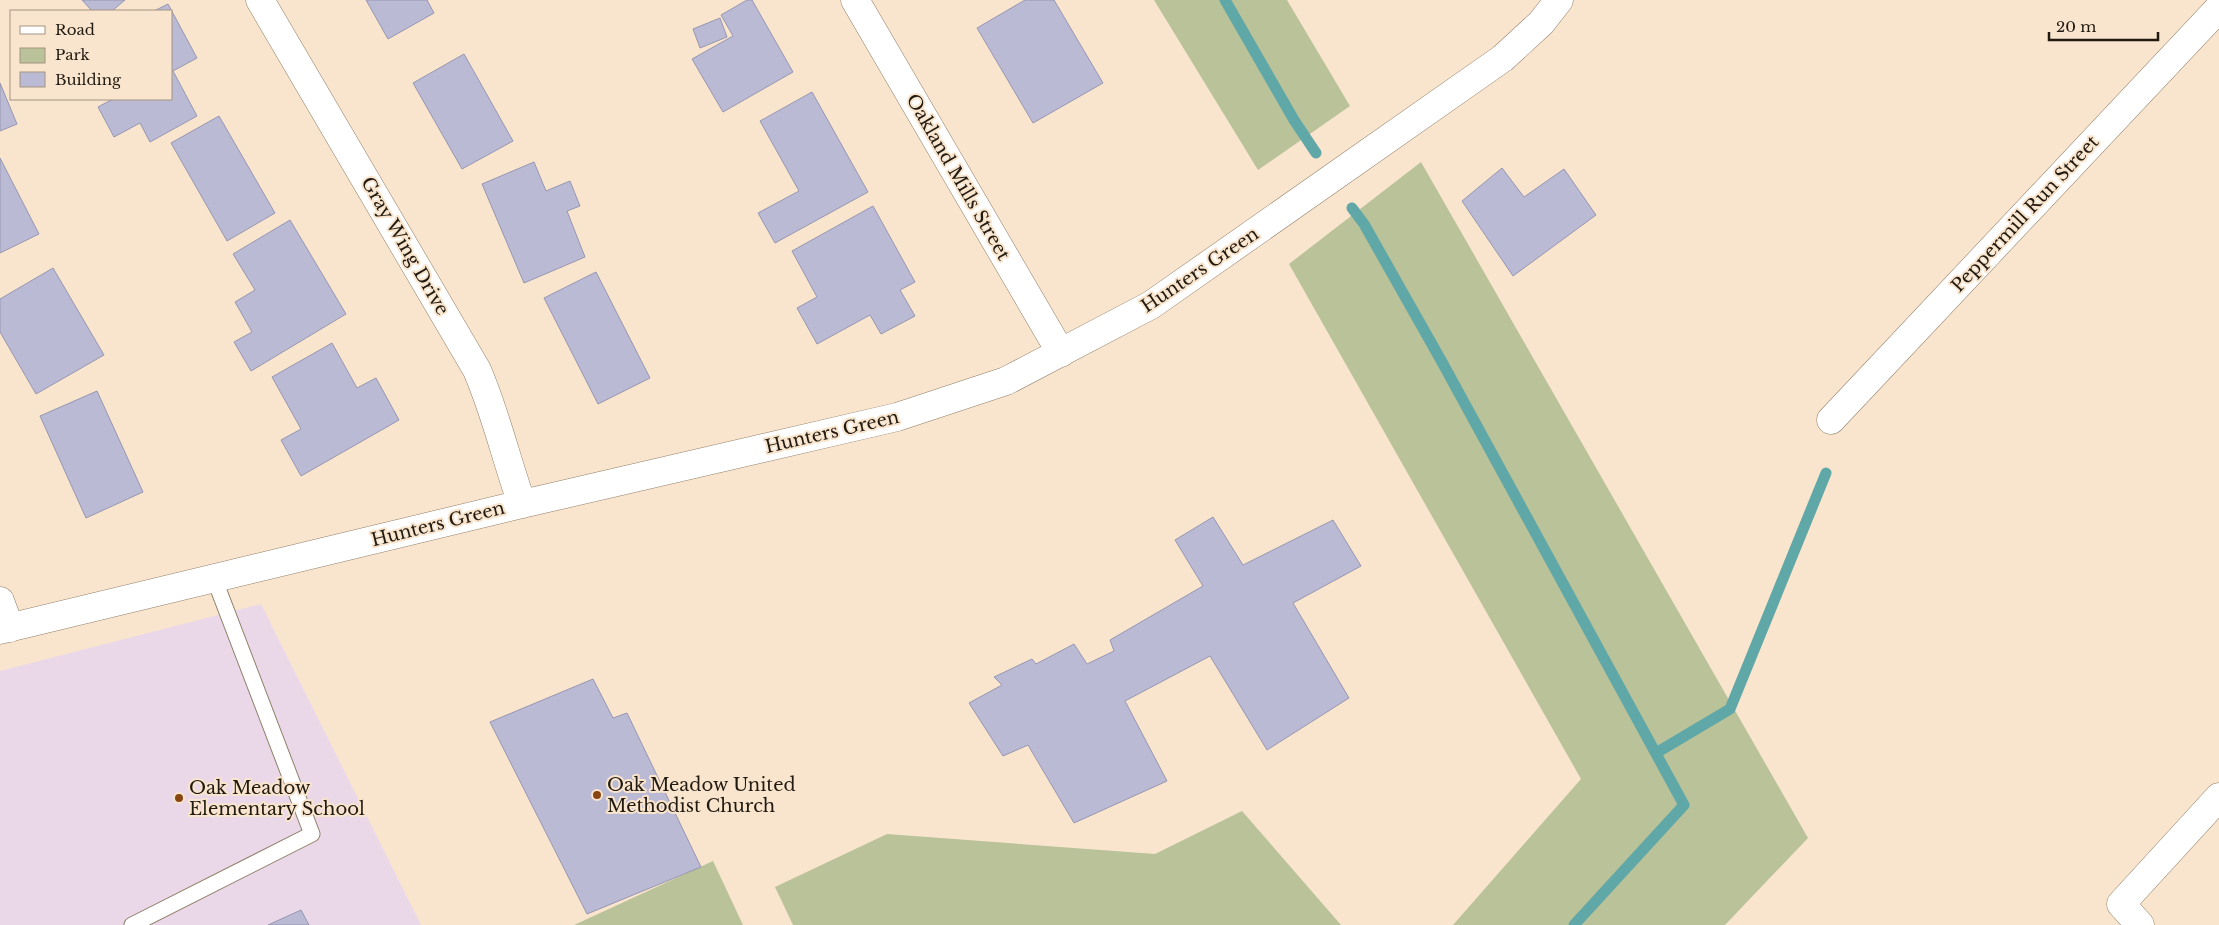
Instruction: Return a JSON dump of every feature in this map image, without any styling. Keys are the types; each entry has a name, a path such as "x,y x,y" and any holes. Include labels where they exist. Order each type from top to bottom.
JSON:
{"street":[{"name":"Gray Wing Drive","path":"260,0 477,370 491,402 502,435 506,460 522,504"},
{"name":"Oakland Mills Street","path":"855,0 1061,353"},
{"name":"Hunters Green","path":"5,629 522,504 896,417 1006,381 1151,305 1504,58 1541,23 1559,0"},
{"name":"Peppermill Run Street","path":"1831,420 2219,8"},
{"path":"0,601 5,629"},
{"path":"2140,925 2121,904 2219,797"}],"lane":[{"path":"132,925 312,834 214,578"}],"shaded area":[{"name":"Oak Meadow Elementary School","path":"261,604 421,925 0,925 0,671"}],"green space":[{"path":"1154,0 1287,0 1350,106 1258,170"},
{"path":"1421,162 1808,838 1725,925 1453,925 1581,779 1289,264"},
{"path":"1242,811 1341,925 793,925 775,887 887,834 1155,854"},
{"path":"713,861 743,925 574,925"}],"building":[{"path":"82,0 125,0 113,10 91,10"},
{"path":"366,0 427,0 434,13 388,39"},
{"path":"747,0 752,0 793,72 723,112 692,59 733,36 721,15"},
{"path":"1025,0 1054,0 1103,83 1033,123 977,28"},
{"path":"168,4 171,10 156,10"},
{"path":"172,11 197,58 173,71 197,116 150,142 140,123 114,137 98,107 111,100 172,100"},
{"path":"720,18 727,37 700,48 693,29"},
{"path":"464,54 513,141 462,169 413,83"},
{"path":"0,83 17,124 0,131"},
{"path":"812,92 868,192 775,243 758,213 799,191 760,121"},
{"path":"219,116 275,213 227,241 171,143"},
{"path":"0,158 39,234 0,253"},
{"path":"534,162 546,191 570,181 580,206 567,211 585,257 524,283 482,184"},
{"path":"1502,168 1524,197 1564,169 1596,215 1513,276 1462,201"},
{"path":"873,206 915,282 900,290 915,316 881,334 870,315 817,344 797,308 817,297 792,251"},
{"path":"290,220 346,314 251,371 234,342 252,332 235,302 255,290 233,254"},
{"path":"53,268 104,355 36,394 0,332 0,299"},
{"path":"596,272 650,378 598,404 544,298"},
{"path":"332,343 357,388 376,378 399,420 301,476 281,440 301,429 272,377"},
{"path":"97,391 143,492 86,518 40,416"},
{"path":"1213,517 1243,565 1333,520 1361,566 1293,603 1349,698 1267,750 1210,656 1125,701 1167,781 1074,823 1028,745 1003,756 969,703 1002,685 994,677 1032,659 1036,664 1074,644 1087,664 1114,651 1110,640 1203,586 1175,540"},
{"name":"Oak Meadow United Methodist Church","path":"593,679 613,718 627,713 701,867 587,914 490,722"},
{"path":"301,910 309,925 268,925"}],"waterway":[{"path":"1225,0 1294,120 1316,153"},
{"path":"1352,208 1364,224 1442,362 1684,805 1574,925"},
{"path":"1656,753 1730,709 1826,473"}],"place":[{"name":"Oak Meadow United Methodist Church","path":"597,795"},
{"name":"Oak Meadow Elementary School","path":"179,798"}]}
